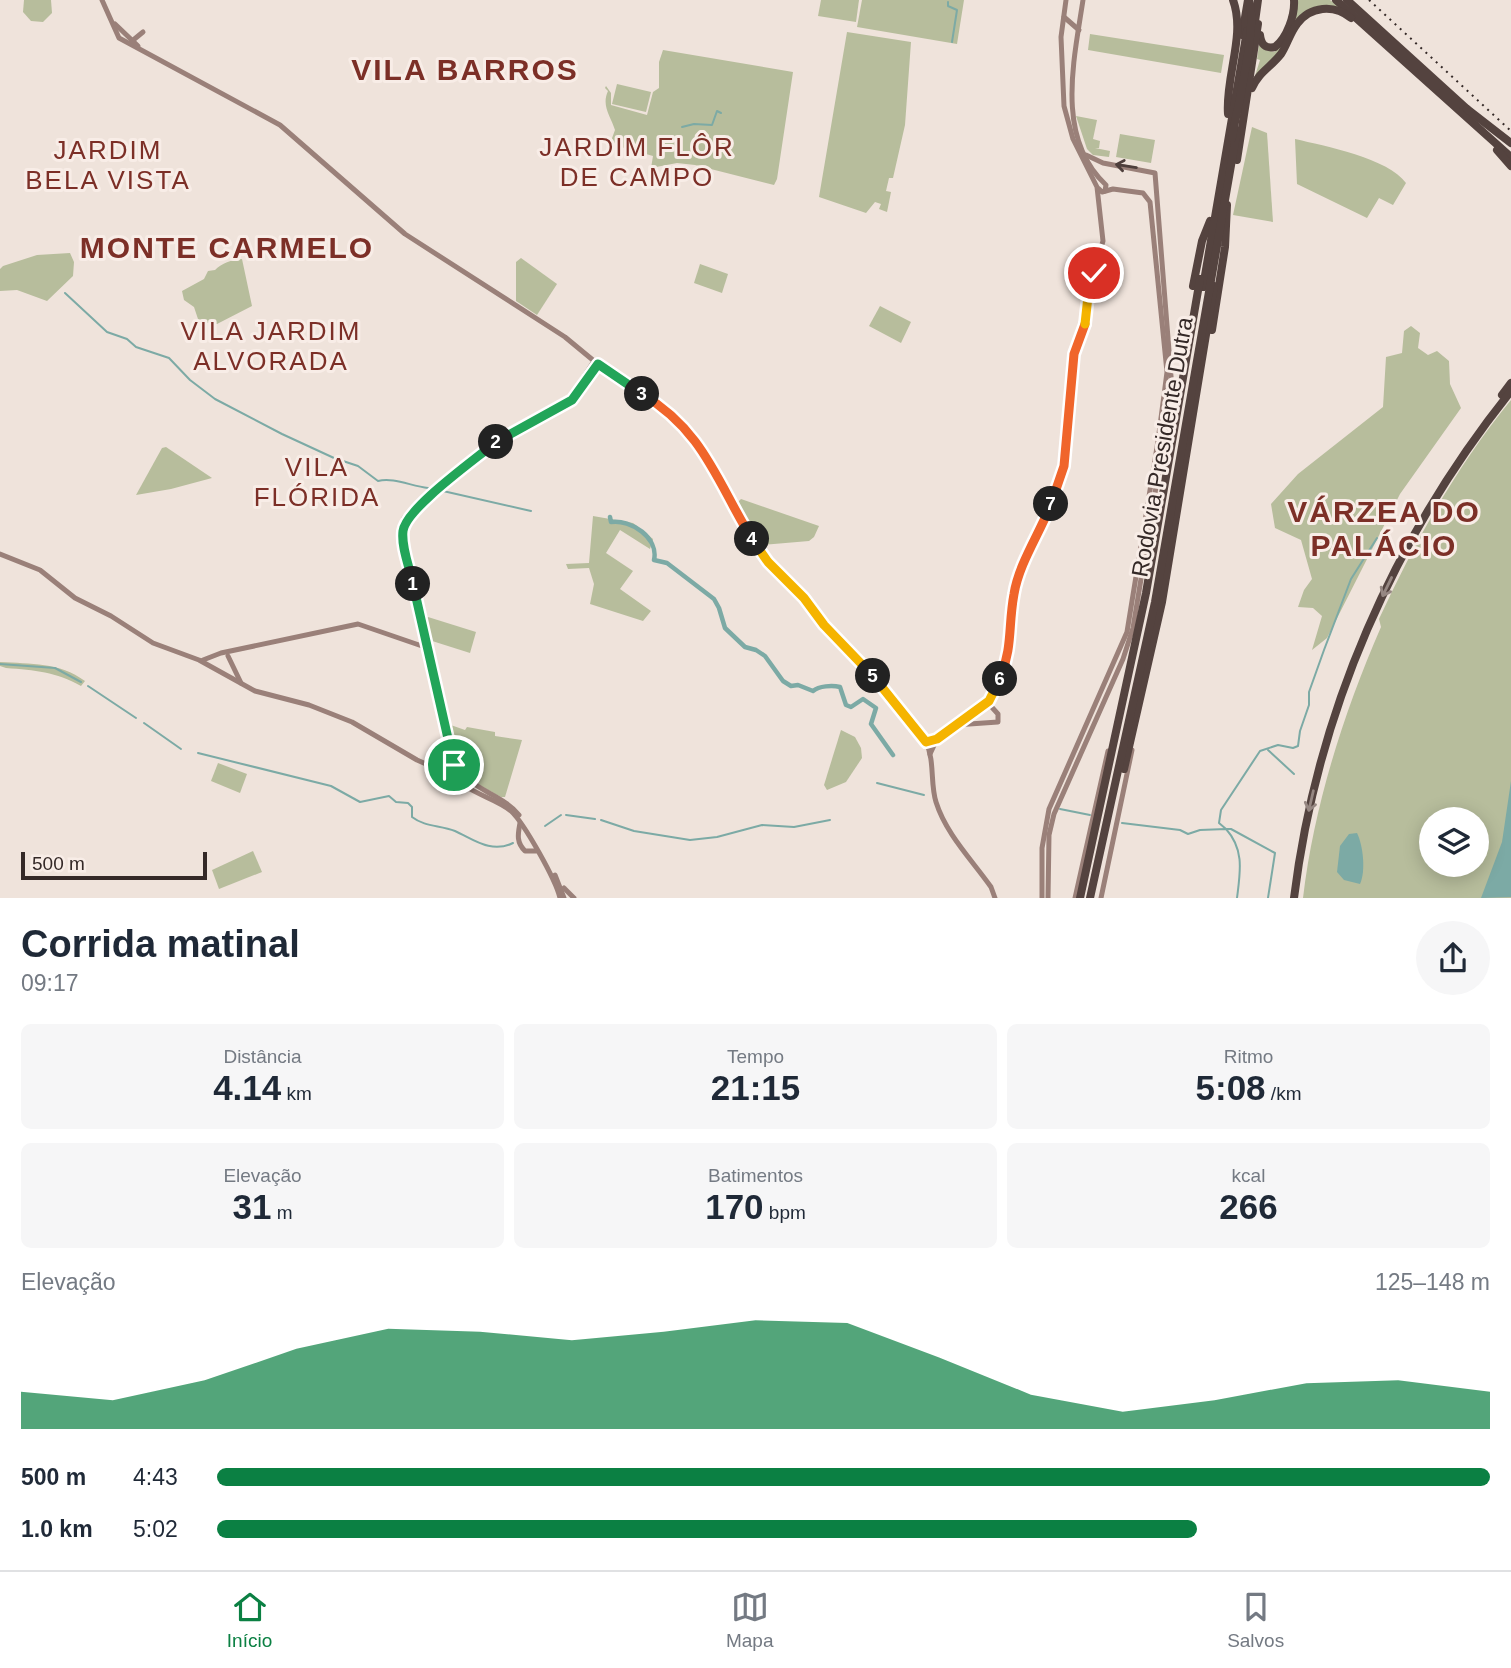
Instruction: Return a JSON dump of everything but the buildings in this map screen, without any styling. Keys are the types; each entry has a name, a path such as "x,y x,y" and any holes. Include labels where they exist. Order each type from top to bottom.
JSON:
{"highway":[{"path":"1228,114 1227,94 1237,28 1233,0"},
{"path":"1085,898 1146,593 1173,437 1197,263 1210,221 1228,114 1254,0"},
{"path":"1220,185 1232,138 1254,0"},
{"name":"Rodovia Presidente Dutra","path":"1085,898 1143,689 1162,602 1227,205 1246,111 1259,21 1254,0"},
{"name":"Rodovia Presidente Dutra","path":"1085,898 1155,602 1250,51 1254,0"},
{"name":"Rodovia Presidente Dutra","path":"1085,898 1146,621 1254,0"},
{"path":"1259,21 1262,43 1270,48 1275,47 1284,36 1293,13 1294,0"},
{"path":"1336,0 1511,150"},
{"path":"1349,0 1511,157"},
{"path":"1246,111 1257,79 1282,52 1297,23 1310,13 1326,8 1341,11 1390,48"},
{"path":"1240,148 1250,51"},
{"path":"1466,112 1511,143"},
{"path":"1466,112 1511,166"},
{"path":"1294,898 1318,770 1341,696 1379,603 1458,456 1511,383"},
{"path":"1430,506 1468,448 1511,391"}],"main road":[{"path":"102,0 119,38 280,125 405,234 541,320 689,430 725,486 757,546 804,598 824,625 875,678 928,744 933,788 942,816 991,887 995,898"},
{"path":"1066,0 1062,83 1064,106 1073,139 1101,192 1113,189 1143,193 1150,202 1167,383 1127,632 1090,725"},
{"path":"1083,0 1071,89 1071,113 1086,155 1097,177 1106,185 1101,208"},
{"path":"1064,17 1079,30"},
{"path":"112,21 133,43"},
{"path":"133,43 143,32"},
{"path":"119,38 152,55"},
{"path":"1062,59 1066,71 1074,68"},
{"path":"1062,83 1065,76 1068,76 1071,89"},
{"path":"1042,898 1042,848 1049,809 1123,659 1133,628 1173,376 1155,173 1103,163 1086,155"},
{"path":"928,744 988,702 1010,653 1014,593 1018,579 1040,532 1063,469 1074,354 1087,319 1089,287 1103,242 1097,187"},
{"path":"462,784 454,776 424,644 403,538 406,523 418,508 445,484 501,439 514,435 576,397 596,363"},
{"path":"574,898 561,885 515,810 472,783 460,774 454,765 399,539 402,521 438,484 497,437 571,396 596,363"},
{"path":"0,554 43,568 75,598 111,616 147,640 200,660 255,691 331,714 381,734 433,768 508,809 520,823 565,898"},
{"path":"200,660 358,624 424,644"},
{"path":"218,669 226,656"},
{"path":"218,669 226,656"},
{"path":"226,656 241,682"},
{"path":"1101,898 1143,689"},
{"path":"955,725 998,722 998,714 988,702"},
{"path":"982,707 993,710"},
{"path":"968,716 971,721 979,724"},
{"path":"930,754 937,739"},
{"path":"433,768 472,783"},
{"path":"1051,822 1060,798 1068,787 1070,768"},
{"path":"1048,898 1051,822 1049,809"},
{"path":"520,823 518,836 521,846 525,851 536,851"},
{"path":"561,885 565,898"}],"green space":[{"path":"24,0 51,0 52,13 43,22 31,21 23,12"},
{"path":"821,0 859,0 856,22 818,16"},
{"path":"862,0 964,0 957,44 857,27"},
{"path":"1296,0 1330,0 1340,7 1305,15 1284,47 1254,79 1260,60 1257,59 1259,45 1274,52 1282,46"},
{"path":"847,32 911,42 905,125 893,178 889,178 886,191 891,192 887,212 879,209 881,204 875,202 866,213 819,197"},
{"path":"1090,34 1224,55 1221,73 1088,50"},
{"path":"663,50 793,72 774,185 695,165 677,163 651,168 653,156 621,147 611,141 615,130 606,107 606,86 611,93 611,105 647,115 653,92 659,88 659,62"},
{"path":"617,84 651,92 646,112 612,104"},
{"path":"1076,116 1097,120 1093,139 1100,141 1099,148 1095,148 1110,151 1109,157 1093,155 1087,149"},
{"path":"1252,127 1267,133 1273,222 1233,215"},
{"path":"1120,134 1155,140 1151,163 1116,157"},
{"path":"1295,139 1371,160 1397,174 1406,183 1393,205 1379,198 1367,218 1297,184"},
{"path":"70,253 74,262 73,276 47,301 17,290 0,291 0,269 3,266 37,255"},
{"path":"521,258 557,284 537,315 516,301 516,262"},
{"path":"242,259 252,306 217,324 199,322 194,307 184,300 182,291 204,279 208,271 227,262"},
{"path":"700,264 728,274 722,293 694,283"},
{"path":"880,306 911,322 901,343 869,326"},
{"path":"1411,326 1420,333 1418,348 1428,355 1437,351 1449,361 1450,384 1461,408 1400,494 1327,638 1312,650 1322,616 1313,608 1298,607 1304,590 1312,579 1301,540 1275,528 1271,504 1298,474 1383,407 1386,357 1402,353 1404,331"},
{"path":"1511,400 1511,898 1303,898 1315,828 1332,759 1381,627 1379,619 1438,505"},
{"path":"166,447 212,478 136,495 162,448"},
{"path":"741,499 819,526 809,541 761,545 735,505"},
{"path":"593,516 633,523 653,539 650,549 620,530 606,553 633,571 620,589 651,611 643,621 590,604 594,584 589,568 568,569 566,564 589,563"},
{"path":"428,617 476,632 470,653 429,640 424,621"},
{"path":"0,662 55,667 85,681 81,686 45,672 6,668 0,666"},
{"path":"445,723 465,730 467,727 495,732 495,736 522,740 505,797 475,782 461,769 452,752"},
{"path":"841,730 855,737 861,748 862,758 846,782 827,790 824,785"},
{"path":"218,763 247,774 240,793 211,781"},
{"path":"253,851 262,872 219,889 212,870"}],"water":[{"path":"1511,781 1511,897 1481,898 1502,842"},
{"path":"1357,833 1363,858 1360,884 1344,880 1337,872 1340,846 1349,834"}],"waterway":[{"path":"948,2 948,6 957,10 952,42"},
{"path":"682,127 694,124 712,125 717,111 721,113"},
{"path":"65,293 107,332 127,339 136,347 169,358 190,380 215,399 282,434 358,466 378,481 396,481 428,488"},
{"path":"443,491 531,511"},
{"path":"610,517 611,522 627,524 642,532 652,544 654,560 667,563 714,599 725,628 745,647 765,656 783,681 791,686 798,685 813,691 826,686 840,687 846,705 851,707 863,699 876,708 871,724 893,755"},
{"path":"1268,898 1275,853 1231,829 1226,829 1219,823 1221,810 1260,751 1278,745 1293,748 1298,746 1309,705 1309,692 1324,650 1351,579 1377,538"},
{"path":"0,664 55,668 81,682"},
{"path":"88,686 136,718"},
{"path":"144,723 181,749"},
{"path":"1268,750 1294,774"},
{"path":"198,753 331,786 360,802 389,796 396,802 408,803 412,807 412,817 422,823 455,831 490,846 513,843"},
{"path":"877,783 924,795"},
{"path":"1060,809 1090,815"},
{"path":"545,826 561,815"},
{"path":"566,815 595,819"},
{"path":"601,820 634,831 690,840 717,837 762,825 794,827 830,820"},
{"path":"1122,823 1180,830 1188,834 1200,830 1226,829 1239,853 1237,898"}],"railway":[{"path":"1369,0 1511,131"}],"district":[{"name":"VILA BARROS","path":"465,69"},
{"name":"JARDIM FLÔR DE CAMPO","path":"637,162"},
{"name":"JARDIM BELA VISTA","path":"108,165"},
{"name":"MONTE CARMELO","path":"227,247"},
{"name":"VILA JARDIM ALVORADA","path":"271,346"},
{"name":"VILA FLÓRIDA","path":"317,482"},
{"name":"VÁRZEA DO PALÁCIO","path":"1384,528"}],"route":[{"path":"454,765 406,553 404,526 422,504 501,439 576,397 598,364 615,378 652,400 689,430 725,486 747,530 768,562 875,678 926,742 937,739 988,702 1010,653 1014,593 1018,579 1040,532 1063,469 1074,354 1088,316 1089,287 1094,273"}]}
